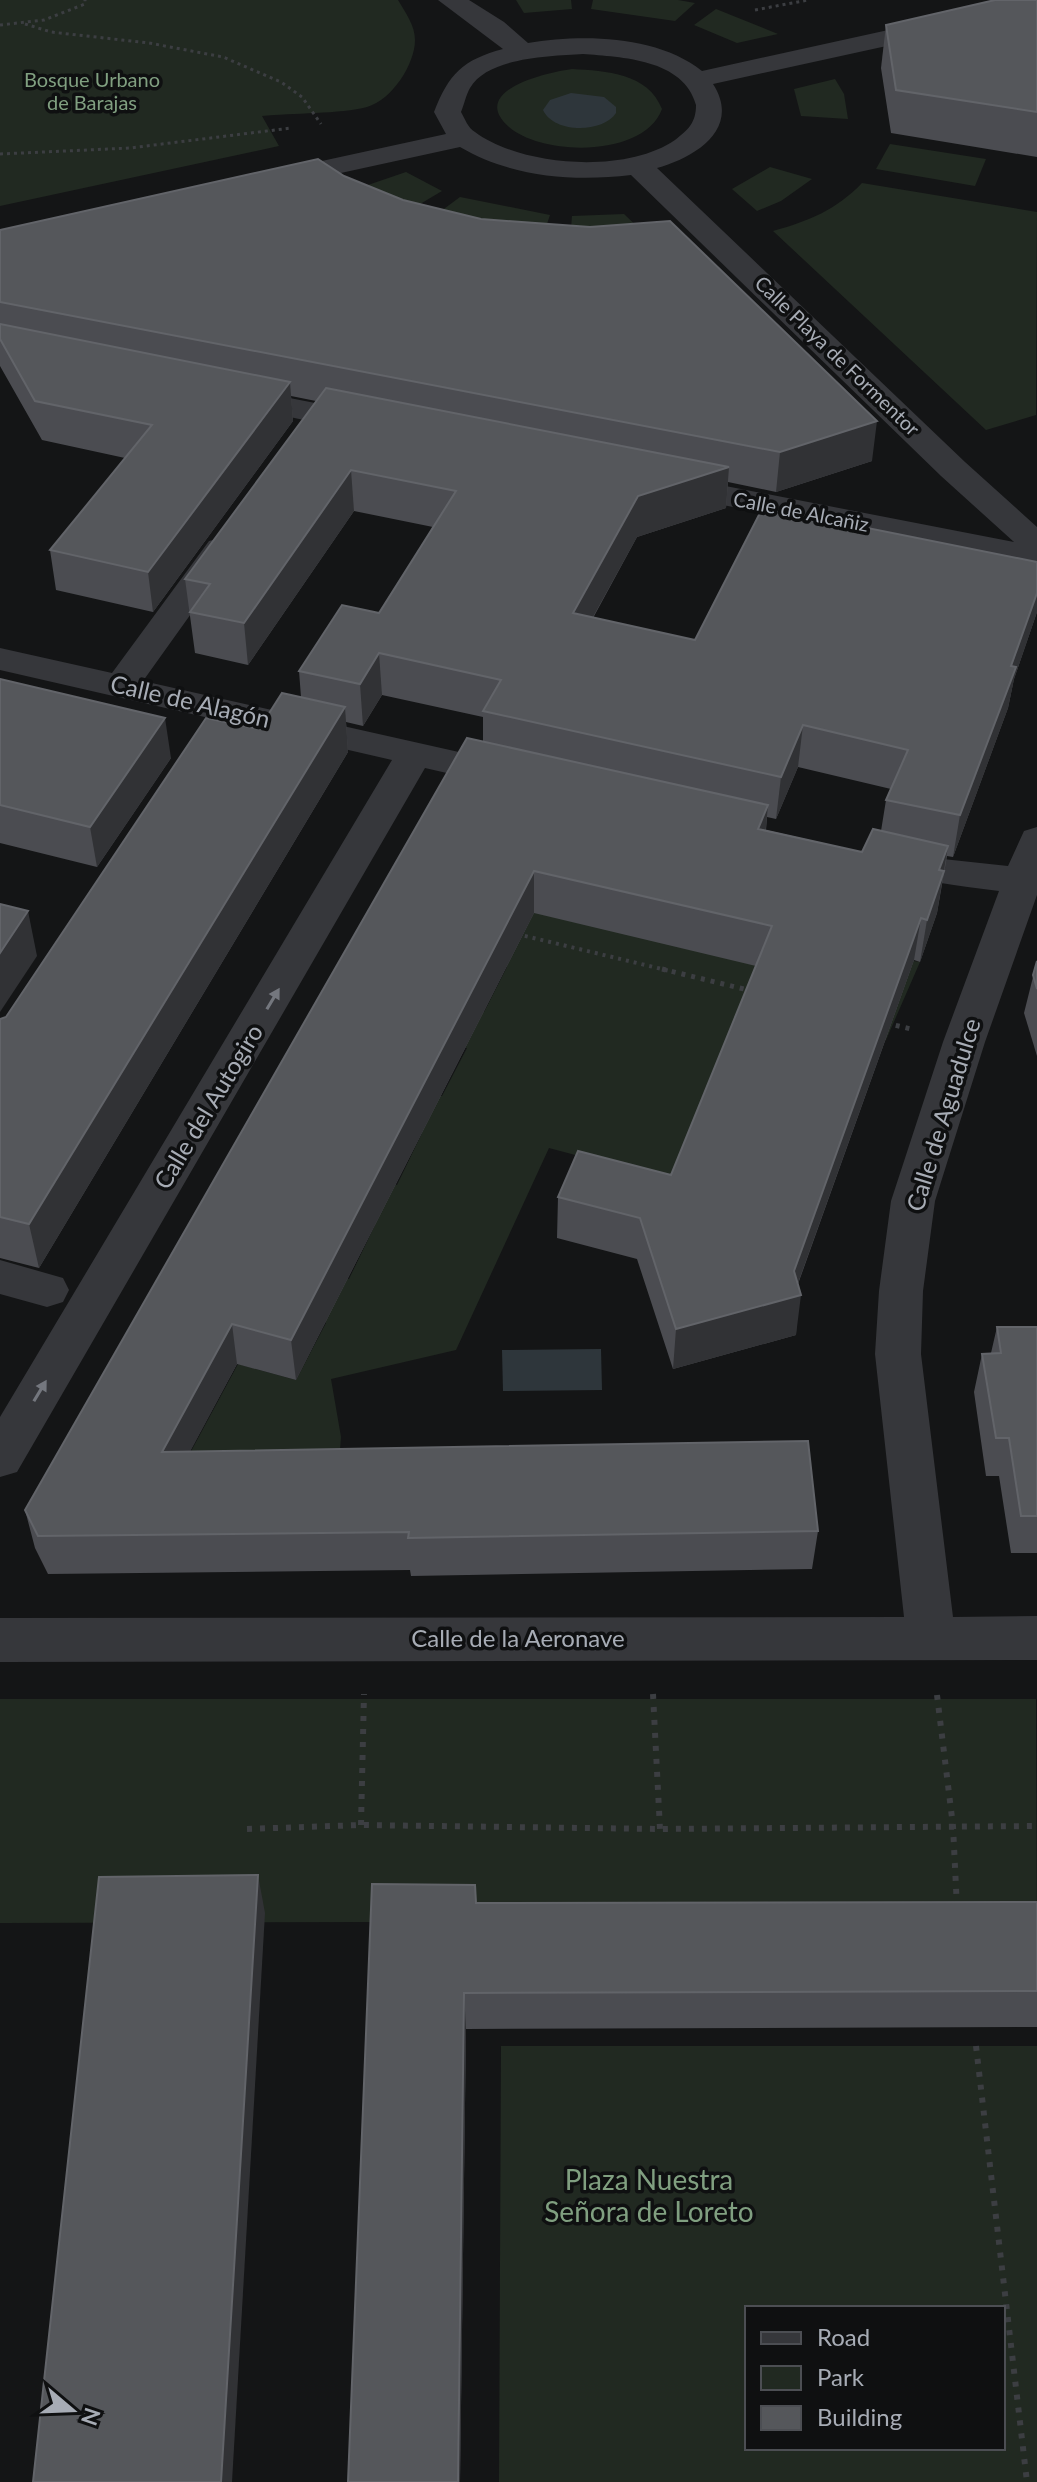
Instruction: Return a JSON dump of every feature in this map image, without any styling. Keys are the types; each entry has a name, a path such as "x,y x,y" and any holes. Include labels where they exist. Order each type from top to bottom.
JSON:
{"street":[{"path":"451,0 495,28 522,52"},
{"path":"697,80 1037,5"},
{"path":"583,46 614,49 669,63 697,80 709,97 711,109 709,122 695,140 670,155 638,166 604,170 538,168 508,161 464,138 453,124 448,109 451,95 461,81 476,69 522,52 583,46"},
{"path":"244,186 464,138"},
{"name":"Calle Playa de Formentor","path":"638,166 953,469 1037,545"},
{"path":"197,389 310,425 396,429"},
{"name":"Calle de Alcañiz","path":"644,480 1037,557"},
{"path":"121,686 238,525"},
{"name":"Calle de Alagón","path":"0,659 539,782"},
{"name":"Calle del Autogiro","path":"0,1458 414,754"},
{"path":"850,851 943,872 1033,867"},
{"name":"Calle de Aguadulce","path":"931,1638 898,1354 901,1291 913,1201 964,1042 1033,867"},
{"path":"0,1277 47,1290"},
{"name":"Calle de la Aeronave","path":"0,1640 1037,1638"}],"path":[{"path":"0,25 25,24 66,15 85,4 85,0"},
{"path":"755,10 808,0"},
{"path":"25,24 51,32 149,43 223,57 281,82 302,97 322,125 311,126"},
{"path":"0,154 94,152 258,129 300,127"},
{"path":"503,931 766,994"},
{"path":"874,1020 920,1031"},
{"path":"361,1825 364,1689"},
{"path":"652,1691 660,1829"},
{"path":"937,1694 953,1826 958,1922"},
{"path":"247,1829 361,1825 660,1829 1037,1826"},
{"path":"976,2046 1027,2482"}],"green space":[{"name":"Bosque Urbano de Barajas","path":"0,0 398,0 411,24 415,40 411,60 400,80 376,103 344,111 262,116 279,146 0,206"},
{"path":"516,0 571,0 572,9 524,13"},
{"path":"593,0 678,0 695,3 675,21 591,9"},
{"path":"716,9 778,34 737,43 694,25"},
{"path":"572,69 612,73 636,81 656,97 662,109 652,125 636,136 615,144 592,147 545,144 525,137 509,127 499,114 498,103 504,93 516,85"},
{"path":"835,79 844,94 848,119 801,116 794,89"},
{"path":"890,144 986,159 975,186 876,169"},
{"path":"770,167 812,179 781,201 757,211 732,189"},
{"path":"406,172 442,191 410,210 365,186"},
{"path":"862,183 1037,212 1036,415 986,430 773,231 821,213"},
{"path":"460,197 550,215 542,239 433,217"},
{"path":"624,214 648,237 570,240 572,216"},
{"path":"410,882 920,962 886,1040 680,1183 549,1148 456,1350 331,1379 341,1437 337,1489 175,1481 238,1364 296,1380 326,1323 287,1262 349,1279 375,1225 315,1208 336,1169 397,1185 422,1133 363,1117 383,1081 442,1096 467,1048 409,1033 427,998 484,1012 507,967"},
{"path":"0,1699 1036,1699 1037,1938 376,1922 0,1923"},
{"name":"Plaza Nuestra Señora de Loreto","path":"501,2046 1037,2046 1037,2482 499,2482"}],"shaded area":[{"path":"571,93 604,97 616,107 616,113 601,124 579,128 568,127 549,118 543,110 550,100"},
{"path":"601,1349 602,1390 503,1391 502,1350"}],"building":[{"path":"995,0 1037,0 1037,112 896,90 886,25"},
{"path":"318,159 344,176 403,200 481,219 590,227 670,221 877,421 780,452 0,302 0,230"},
{"path":"0,324 290,382 148,572 50,550 152,425 35,401 0,339"},
{"path":"326,388 729,467 638,496 573,613 695,640 763,507 1037,562 1037,593 1011,666 1016,667 960,815 886,800 908,750 803,725 781,777 483,711 501,680 379,653 360,684 299,671 342,605 379,613 456,491 351,470 244,623 190,612 210,584 185,579"},
{"path":"0,679 165,718 90,827 0,805"},
{"path":"282,693 345,707 29,1224 0,1217 0,1019 6,1017 206,718 259,729"},
{"path":"467,738 768,805 758,829 862,852 873,829 948,846 939,870 944,871 927,920 921,918 794,1271 801,1295 676,1329 640,1218 558,1197 578,1151 671,1175 772,926 534,871 291,1340 232,1324 162,1452 808,1441 818,1531 408,1538 409,1532 38,1536 25,1510"},
{"path":"0,904 28,911 0,953"},
{"path":"1037,961 1037,989 1033,975"},
{"path":"997,1327 1037,1327 1037,1516 1021,1516 1009,1438 996,1438 982,1354 1001,1353"},
{"path":"258,1875 221,2482 33,2482 99,1877"},
{"path":"372,1884 475,1885 476,1903 1037,1902 1037,1991 464,1993 458,2482 348,2482"}]}
